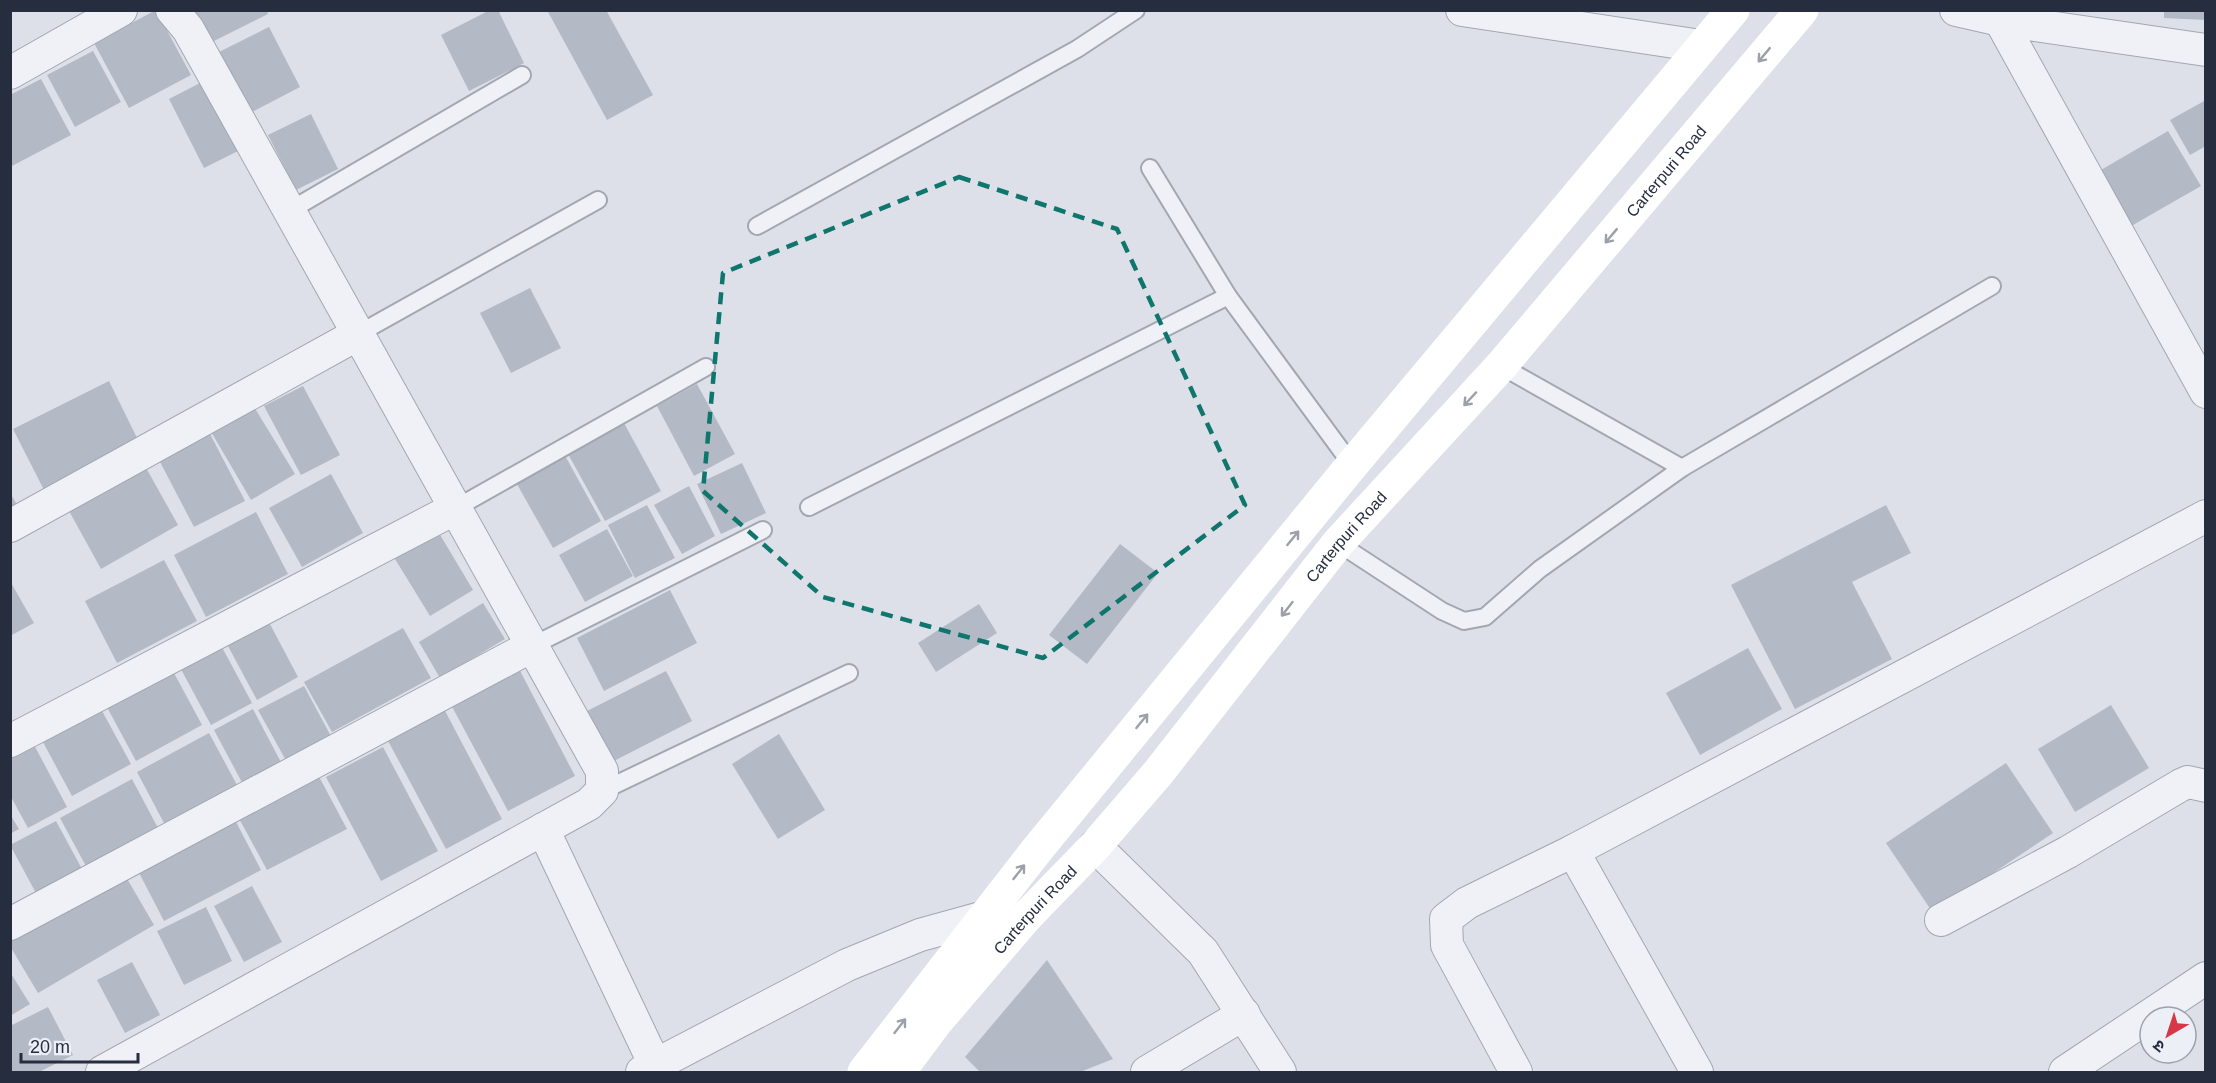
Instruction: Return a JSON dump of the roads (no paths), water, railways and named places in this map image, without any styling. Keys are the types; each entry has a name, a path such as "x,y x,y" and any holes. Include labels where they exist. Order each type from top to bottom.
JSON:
{"main road":[{"name":"Carterpuri Road","path":"864,1072 985,917 1352,465 1732,10"},
{"name":"Carterpuri Road","path":"899,1072 937,1022 1027,916 1095,846 1185,739 1338,543 1501,366 1802,10"}],"street":[{"path":"10,73 121,10"},
{"path":"102,1072 590,804 602,791 602,771 188,29 171,10"},
{"path":"1462,10 1701,46"},
{"path":"1956,10 2000,15 2205,50"},
{"path":"2000,15 2205,392"},
{"path":"10,526 358,334"},
{"path":"10,741 456,508"},
{"path":"1516,1072 1447,945 1446,919 1467,903 1573,851 2205,516"},
{"path":"10,924 532,646"},
{"path":"1941,920 2068,852 2181,784 2188,782 2205,786"},
{"path":"543,829 649,1069 847,964 920,935 985,917"},
{"path":"1095,846 1203,952 1280,1072"},
{"path":"1573,851 1697,1072"},
{"path":"2065,1072 2205,978"},
{"path":"1147,1072 1244,1014"}],"lane":[{"path":"757,226 1077,49 1136,10"},
{"path":"289,211 522,75"},
{"path":"1150,168 1228,296 1352,465"},
{"path":"358,334 598,200"},
{"path":"1338,543 1442,611 1464,621 1485,617 1540,569 1682,468 1992,286"},
{"path":"809,507 1228,296"},
{"path":"1501,366 1682,468"},
{"path":"456,508 706,367"},
{"path":"532,646 763,530"},
{"path":"602,791 849,674"}]}
